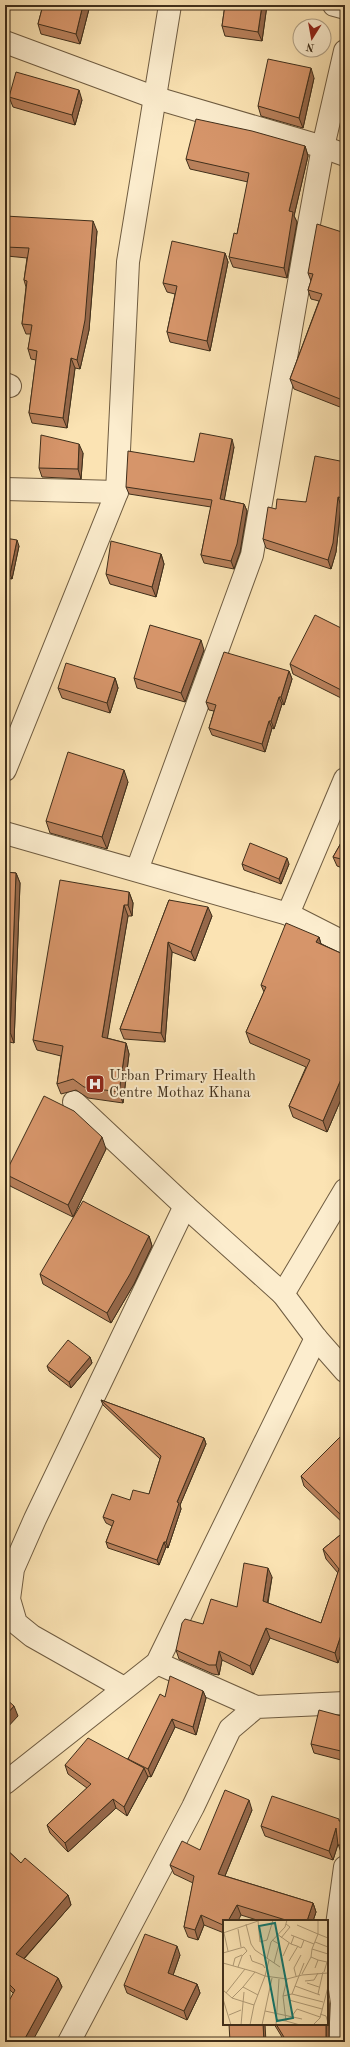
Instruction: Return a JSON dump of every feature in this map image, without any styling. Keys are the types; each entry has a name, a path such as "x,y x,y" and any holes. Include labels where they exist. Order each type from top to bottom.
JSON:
{"street":[{"path":"5,770 117,492 128,262 170,5"},
{"path":"334,5 345,8"},
{"path":"7,46 156,98 323,147 345,155"},
{"path":"137,870 252,555 323,147 345,51"},
{"path":"5,489 117,492"},
{"path":"288,914 345,779"},
{"path":"5,833 288,914 345,943"},
{"path":"74,1102 185,1206 283,1294 316,1338 345,1371"},
{"path":"283,1294 345,1190"},
{"path":"124,1688 32,1636 16,1623 9,1599 13,1569 35,1519 185,1206"},
{"path":"5,1783 157,1663 316,1338"},
{"path":"157,1663 256,1707 345,1703"},
{"path":"69,2042 193,1807 230,1729 256,1707"},
{"path":"340,2042 342,2003 334,1947 345,1867"}],"building":[{"path":"43,5 83,5 76,34 38,24"},
{"path":"225,5 262,5 258,32 222,26"},
{"path":"268,59 311,68 299,118 258,106"},
{"path":"16,72 79,90 72,115 9,97"},
{"path":"196,119 252,131 305,146 289,211 293,212 284,268 229,257 234,233 237,234 249,173 186,159"},
{"path":"5,216 93,221 85,320 77,360 71,358 63,418 29,413 37,351 28,349 32,325 22,324 27,281 24,280 29,248 5,247"},
{"path":"317,224 345,233 345,401 290,379 322,294 308,290 313,274 308,273"},
{"path":"172,241 225,253 207,341 167,332 177,286 163,283"},
{"path":"200,433 232,439 220,499 244,504 237,544 231,561 201,555 212,500 126,487 128,451 194,462"},
{"path":"41,435 79,444 78,469 39,468"},
{"path":"315,456 345,462 345,488 343,498 338,497 333,543 328,560 263,539 268,507 276,509 277,499 306,502"},
{"path":"5,538 17,540 10,574 5,573"},
{"path":"111,541 161,554 152,587 106,574"},
{"path":"315,615 345,630 345,692 290,664"},
{"path":"150,625 201,640 181,693 134,678"},
{"path":"224,652 289,671 281,697 279,697 271,721 269,721 262,744 209,728 216,705 206,702"},
{"path":"66,663 115,678 107,703 58,688"},
{"path":"68,752 124,770 102,837 46,821"},
{"path":"345,836 345,860 333,857"},
{"path":"250,843 287,858 279,879 242,864"},
{"path":"5,872 16,873 10,1032 5,1031"},
{"path":"60,880 129,892 128,905 124,905 102,1037 126,1043 119,1092 84,1087 73,1079 57,1084 63,1046 33,1040"},
{"path":"169,900 208,907 191,952 168,942 161,1033 120,1029"},
{"path":"286,923 319,937 316,942 345,955 345,1070 323,1121 289,1106 310,1060 246,1032 266,987 261,985"},
{"path":"44,1096 74,1111 102,1137 68,1205 5,1174"},
{"path":"83,1201 149,1236 130,1274 107,1313 40,1274"},
{"path":"68,1340 90,1357 69,1382 47,1366"},
{"path":"101,1400 204,1438 177,1502 179,1503 166,1542 164,1542 157,1560 106,1542 114,1521 103,1517 112,1494 130,1500 133,1490 149,1494 161,1456"},
{"path":"345,1432 345,1519 301,1476"},
{"path":"345,1531 345,1623 335,1653 266,1628 250,1666 219,1651 216,1665 209,1665 176,1650 182,1623 185,1619 203,1624 211,1599 237,1607 244,1563 268,1568 263,1601 321,1623 339,1569 323,1549"},
{"path":"170,1676 203,1691 193,1727 172,1719 148,1769 128,1759 160,1694 165,1697"},
{"path":"5,1698 14,1706 5,1716"},
{"path":"319,1710 345,1717 345,1752 311,1744"},
{"path":"88,1738 144,1768 124,1807 113,1799 65,1843 47,1825 91,1784 65,1765"},
{"path":"225,1790 249,1800 218,1874 313,1903 307,1920 286,1920 237,1905 229,1920 223,1920 223,1925 201,1915 195,1930 184,1927 194,1876 170,1865 182,1841 200,1850"},
{"path":"272,1796 345,1822 345,1846 338,1845 336,1828 329,1851 261,1826"},
{"path":"5,1848 21,1863 25,1858 68,1895 16,1954 58,1978 23,2042 5,2042 5,2008 15,1990 5,1980"},
{"path":"145,1934 177,1946 168,1973 197,1984 184,2011 124,1985"},
{"path":"229,2025 263,2025 264,2042 230,2042"},
{"path":"277,2025 326,2025 326,2039 329,2042 287,2042"}],"place":[{"name":"Urban Primary Health Centre Mothaz Khana","path":"95,1084"}]}
